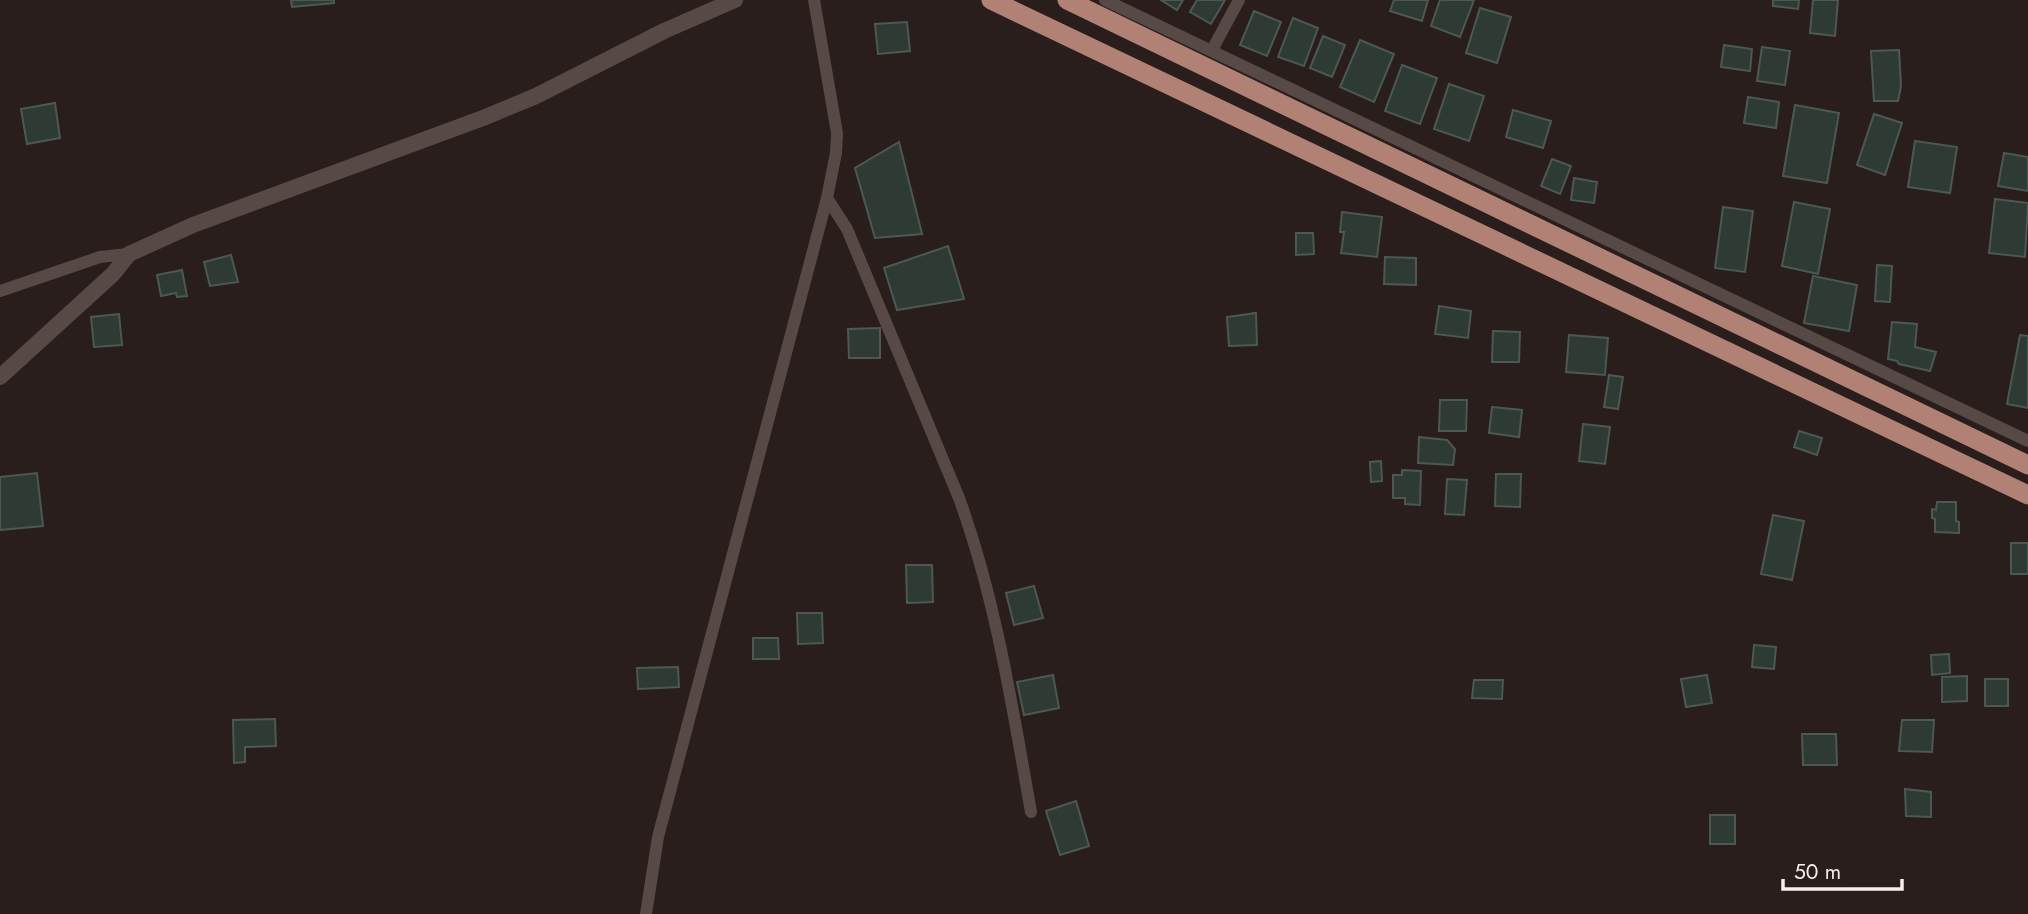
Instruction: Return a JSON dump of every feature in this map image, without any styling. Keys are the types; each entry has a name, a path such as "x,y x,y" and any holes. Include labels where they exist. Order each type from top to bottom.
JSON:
{"main road":[{"path":"991,0 2028,495"},
{"path":"1067,0 2028,466"}],"street":[{"path":"0,291 100,257 129,254 193,225 494,114 536,96 664,31 735,0"},
{"path":"646,914 659,837 677,763 827,198 836,153 837,133 814,0"},
{"path":"1105,0 2028,441"},
{"path":"1213,50 1239,0"},
{"path":"827,198 847,229 975,542 1001,643 1031,811"},
{"path":"0,377 114,274 129,254"}],"building":[{"path":"291,0 334,0 334,3 292,7"},
{"path":"1161,0 1183,0 1177,10"},
{"path":"1197,0 1225,0 1211,24 1190,12"},
{"path":"1394,0 1428,0 1422,21 1390,11"},
{"path":"1440,0 1474,0 1460,37 1431,26"},
{"path":"1773,0 1799,0 1798,9 1773,6"},
{"path":"1813,0 1838,0 1835,36 1810,33"},
{"path":"1480,8 1511,17 1497,63 1466,53"},
{"path":"1254,11 1281,22 1267,56 1240,45"},
{"path":"1293,18 1318,28 1304,66 1278,57"},
{"path":"907,22 910,51 878,54 875,24"},
{"path":"1323,36 1345,45 1332,77 1310,68"},
{"path":"1360,40 1394,54 1374,102 1340,87"},
{"path":"1724,45 1752,49 1750,71 1721,67"},
{"path":"1762,47 1790,51 1785,85 1757,81"},
{"path":"1899,50 1901,86 1898,101 1874,101 1871,51"},
{"path":"1402,65 1437,78 1420,124 1385,111"},
{"path":"1449,84 1484,96 1469,141 1434,129"},
{"path":"1748,97 1779,102 1776,128 1744,123"},
{"path":"55,103 60,138 27,144 21,109"},
{"path":"1795,105 1839,113 1827,183 1783,176"},
{"path":"1513,110 1551,121 1543,148 1506,137"},
{"path":"1874,114 1902,123 1885,175 1857,165"},
{"path":"1915,141 1957,147 1950,193 1908,187"},
{"path":"899,142 922,234 875,238 855,168"},
{"path":"2004,153 2028,157 2028,191 1998,186"},
{"path":"1552,159 1571,166 1560,194 1541,186"},
{"path":"1574,178 1597,182 1594,203 1571,200"},
{"path":"1995,199 2028,203 2025,257 1989,253"},
{"path":"1794,202 1830,209 1818,274 1782,266"},
{"path":"1723,207 1753,211 1745,272 1715,268"},
{"path":"1342,212 1382,217 1377,257 1341,253 1344,232 1340,232"},
{"path":"1296,233 1313,233 1314,254 1296,255"},
{"path":"948,246 964,299 897,310 884,268"},
{"path":"231,255 238,282 210,286 204,262"},
{"path":"1385,257 1416,258 1416,285 1384,284"},
{"path":"1877,265 1892,266 1890,302 1875,301"},
{"path":"182,270 187,296 177,297 176,293 161,296 157,275"},
{"path":"1813,276 1857,285 1849,331 1804,323"},
{"path":"1439,306 1471,311 1468,338 1435,334"},
{"path":"1256,313 1257,345 1229,346 1227,317"},
{"path":"119,314 122,345 94,347 91,317"},
{"path":"1892,322 1917,324 1915,347 1936,352 1930,371 1888,359"},
{"path":"880,328 880,358 849,358 848,329"},
{"path":"1493,331 1520,332 1519,362 1492,362"},
{"path":"1569,335 1608,338 1605,375 1566,372"},
{"path":"2020,335 2028,336 2028,408 2007,404"},
{"path":"1609,375 1623,377 1618,409 1604,407"},
{"path":"1440,400 1467,400 1466,431 1439,431"},
{"path":"1492,407 1522,410 1519,437 1489,433"},
{"path":"1583,424 1610,427 1605,464 1579,461"},
{"path":"1799,431 1822,438 1817,455 1794,447"},
{"path":"1419,437 1447,440 1455,449 1453,465 1418,463"},
{"path":"1381,461 1382,481 1371,482 1370,462"},
{"path":"1402,470 1421,471 1420,505 1405,504 1405,498 1393,498 1393,475 1402,475"},
{"path":"37,473 43,526 0,530 0,477"},
{"path":"1496,474 1521,474 1520,507 1495,506"},
{"path":"1447,479 1467,480 1464,515 1445,514"},
{"path":"1937,502 1956,502 1959,533 1935,532 1932,509 1936,510"},
{"path":"1773,515 1804,521 1792,580 1761,574"},
{"path":"2011,543 2028,543 2028,574 2011,574"},
{"path":"906,565 932,565 933,602 907,603"},
{"path":"1034,586 1043,618 1014,625 1006,593"},
{"path":"797,613 822,613 823,643 798,644"},
{"path":"753,638 778,638 779,659 753,659"},
{"path":"1754,645 1776,647 1774,669 1752,667"},
{"path":"1949,654 1950,673 1932,675 1931,655"},
{"path":"678,667 679,687 638,689 637,668"},
{"path":"1053,675 1059,708 1024,715 1017,682"},
{"path":"1707,675 1712,703 1686,707 1681,679"},
{"path":"1967,676 1967,701 1942,702 1942,677"},
{"path":"1985,679 2008,679 2008,706 1985,706"},
{"path":"1474,680 1503,680 1502,699 1472,698"},
{"path":"275,719 276,746 245,747 245,762 234,763 233,720"},
{"path":"1902,720 1934,720 1932,752 1899,751"},
{"path":"1802,734 1836,734 1837,765 1803,765"},
{"path":"1905,789 1931,792 1931,817 1906,816"},
{"path":"1076,801 1089,846 1060,855 1046,811"},
{"path":"1710,815 1735,815 1735,844 1710,844"}]}
